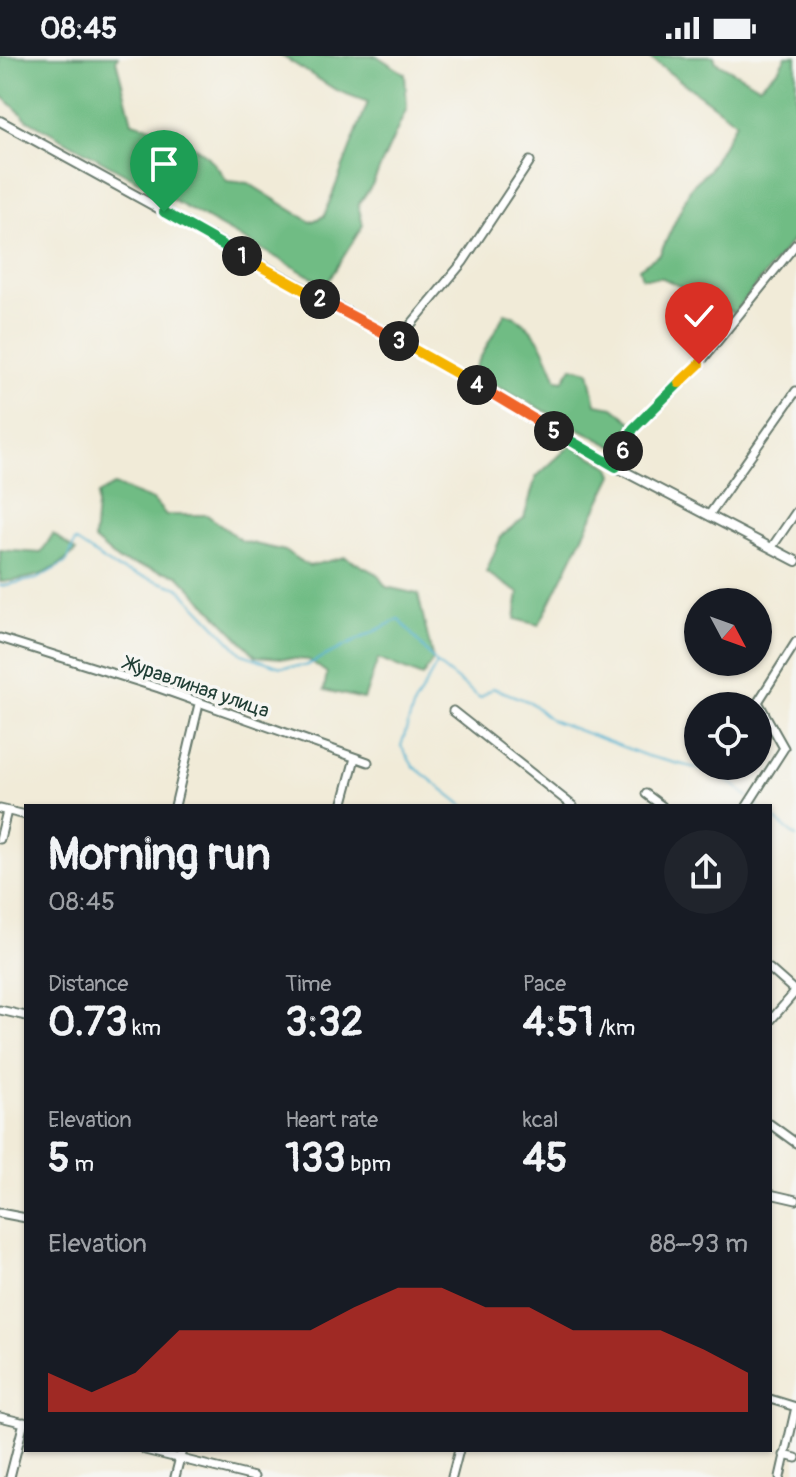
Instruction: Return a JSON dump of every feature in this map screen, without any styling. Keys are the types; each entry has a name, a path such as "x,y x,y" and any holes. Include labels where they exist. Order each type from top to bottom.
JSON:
{"street":[{"path":"0,121 398,340 616,467 796,561"},
{"path":"398,340 463,262 530,161"},
{"path":"616,467 633,429 699,364 796,244"},
{"path":"709,515 796,391"},
{"path":"772,547 796,512"},
{"name":"Журавлиная улица","path":"0,638 368,762"},
{"path":"748,804 784,748 758,702 796,642"},
{"path":"175,804 199,704"},
{"path":"453,711 570,804"},
{"path":"343,804 355,758"},
{"path":"646,794 659,804"},
{"path":"0,839 4,810 24,815"},
{"path":"772,971 796,991 772,1019"},
{"path":"0,1010 24,1016"},
{"path":"772,1125 796,1143"},
{"path":"772,1194 796,1200"},
{"path":"0,1213 24,1218"},
{"path":"772,1400 796,1407 780,1477"},
{"path":"0,1417 24,1423"},
{"path":"10,1477 24,1427"},
{"path":"452,1477 458,1452"},
{"path":"175,1477 181,1454 254,1477"},
{"path":"784,1455 796,1458"}],"green space":[{"path":"0,56 118,56 116,60 132,122 186,141 208,158 227,181 248,183 311,222 324,216 368,102 336,90 282,56 377,56 405,74 407,108 372,185 358,205 363,225 326,285 28,120 0,94"},
{"path":"647,56 714,56 716,62 759,86 778,70 786,56 796,56 796,236 734,313 663,278 642,278 639,268 660,254 691,187 709,170 736,122"},
{"path":"505,313 532,331 544,349 557,380 563,381 572,367 589,371 596,404 613,407 633,423 614,447 472,373"},
{"path":"571,445 610,467 613,475 539,625 515,619 519,593 486,572 502,535 524,518 536,477"},
{"path":"114,485 153,500 166,515 207,515 242,541 285,551 309,566 345,557 377,574 386,587 418,594 433,660 422,677 378,659 364,699 324,690 327,673 309,660 256,656 178,575 119,561 94,540 98,494"},
{"path":"53,534 76,551 58,566 41,574 0,582 0,550 41,553"}],"waterway":[{"path":"0,586 37,579 67,562 75,541 116,568 179,588 242,654 281,667 305,666 399,619 437,664 480,698 493,688 530,702 551,720 647,756 720,774 748,797"},
{"path":"437,664 414,705 401,746 413,766 461,804"},
{"path":"772,817 796,837"}],"route":[{"path":"164,212 398,340 616,467 633,429 699,364"}]}
